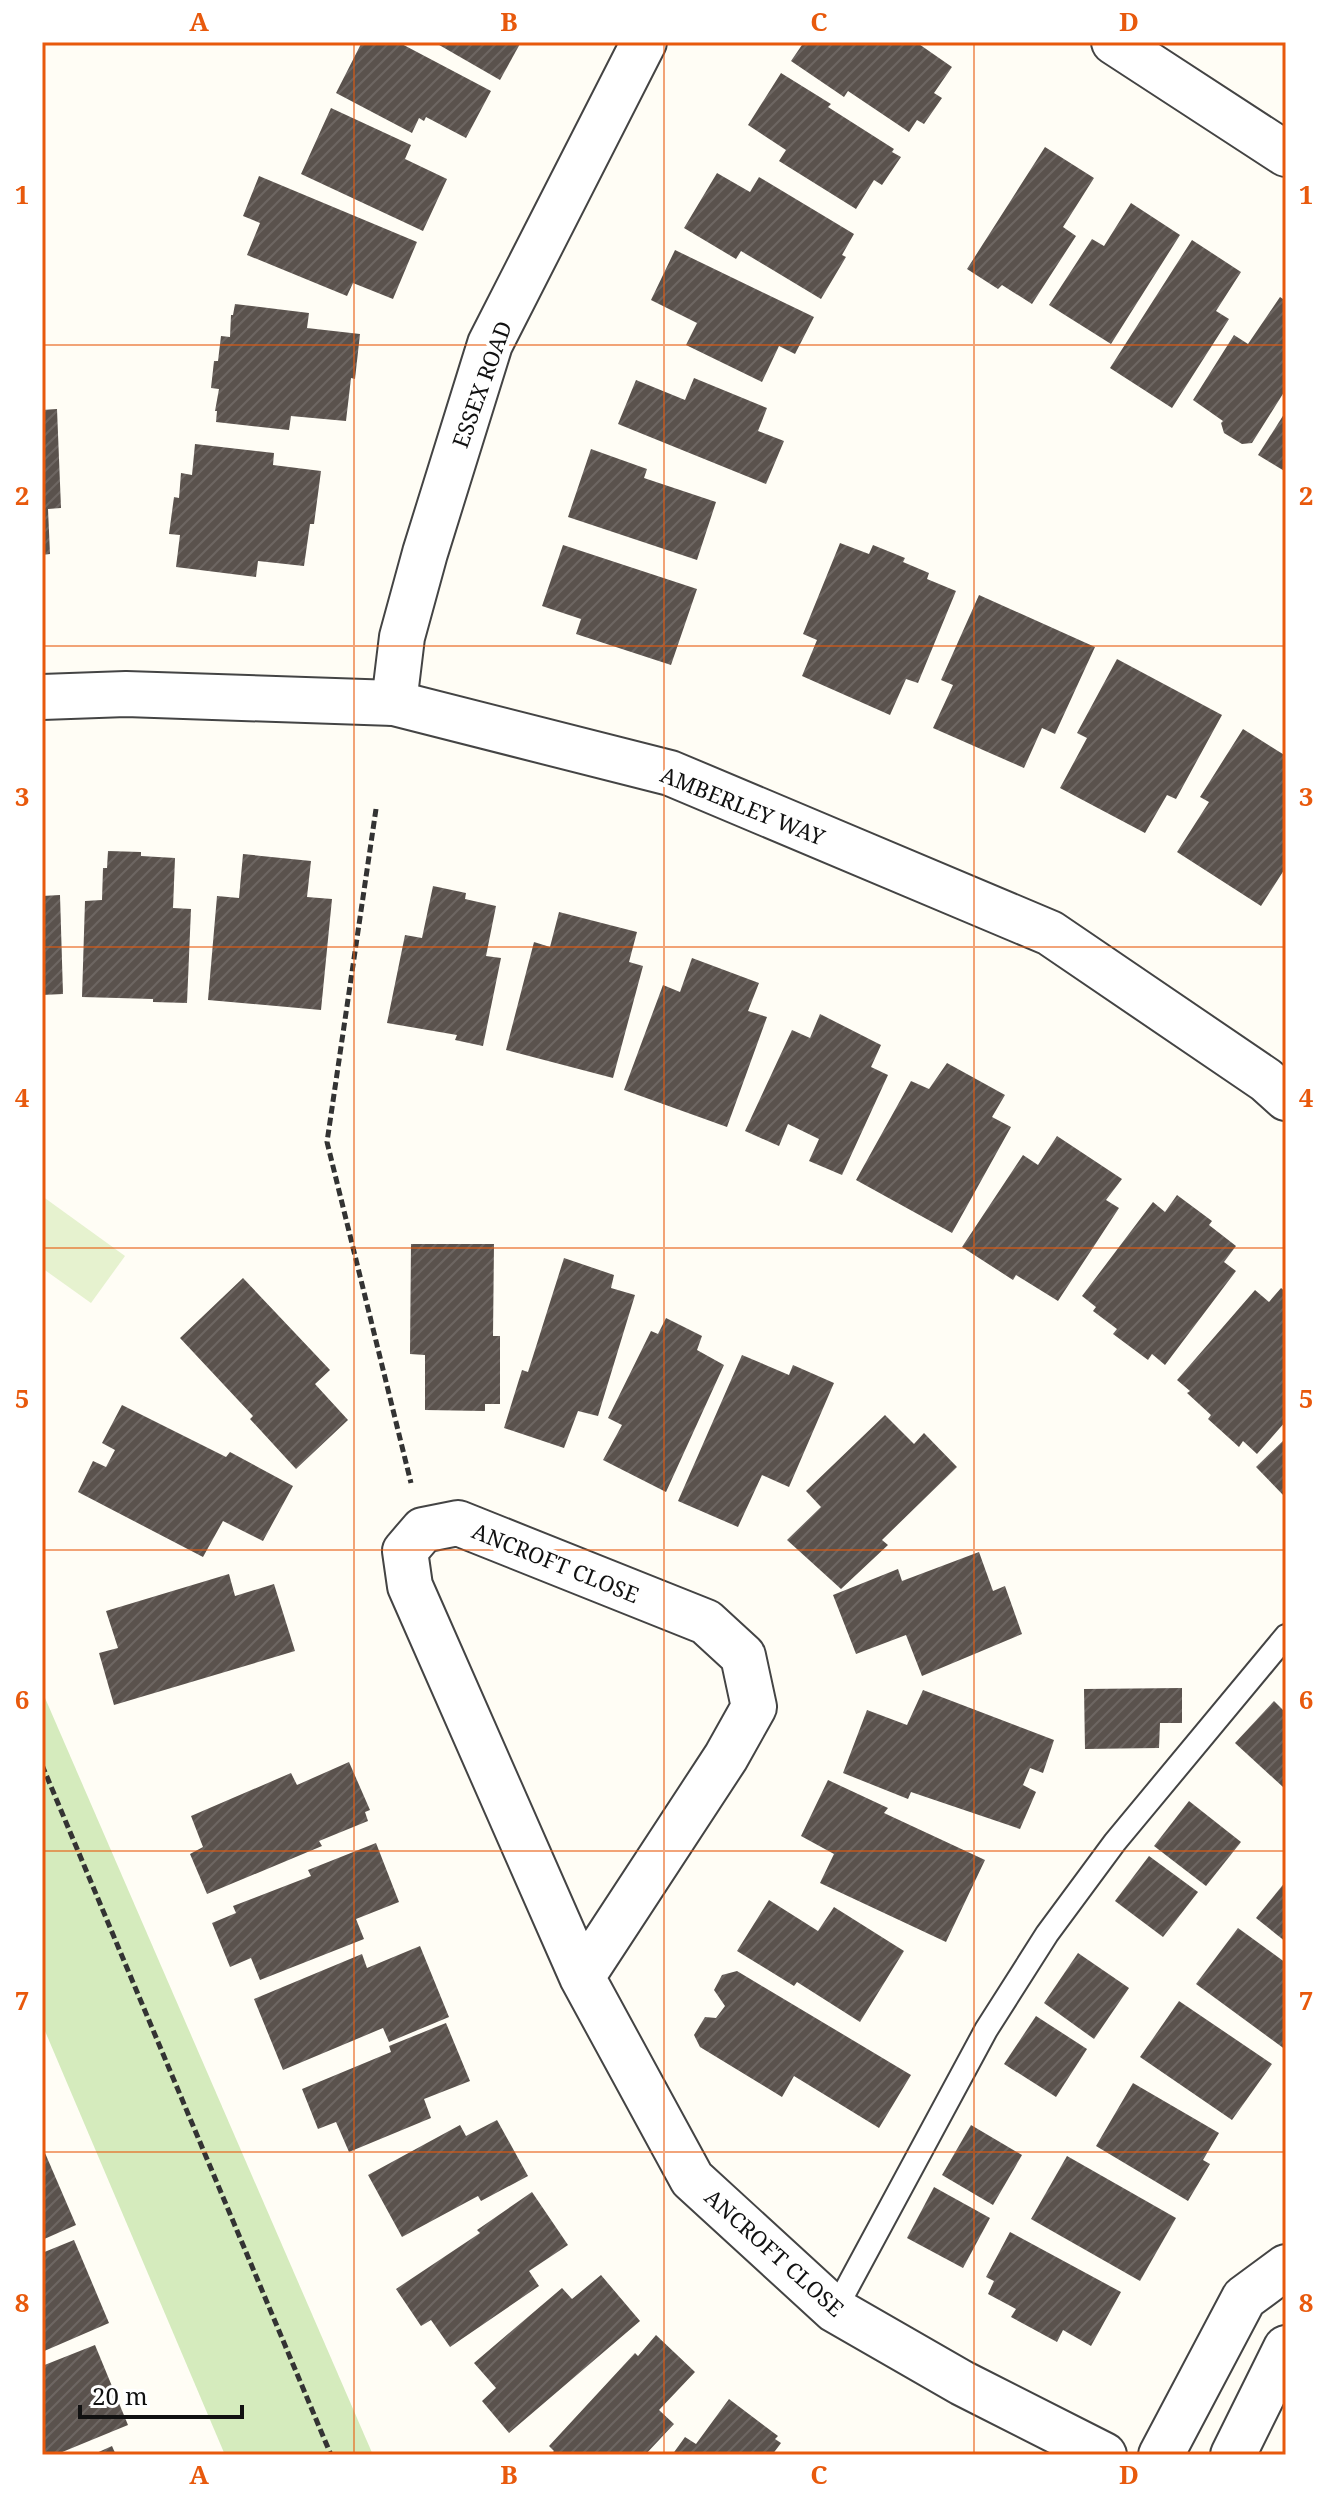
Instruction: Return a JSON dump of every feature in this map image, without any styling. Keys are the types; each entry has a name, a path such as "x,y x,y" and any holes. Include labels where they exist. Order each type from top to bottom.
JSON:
{"street":[{"name":"ESSEX ROAD","path":"394,703 402,637 490,344 644,42"},
{"path":"1114,42 1286,154"},
{"name":"AMBERLEY WAY","path":"42,697 126,694 394,703 670,773 1050,933 1266,1080 1286,1098"},
{"name":"ANCROFT CLOSE","path":"582,1977 726,1757 754,1707 743,1656 706,1622 458,1523 423,1530 405,1551 410,1586 582,1977 692,2179 835,2310 962,2383 1104,2455"},
{"path":"1161,2455 1244,2298 1286,2267"},
{"path":"1233,2455 1286,2348"}],"lane":[{"path":"835,2310 986,2030 1047,1934 1115,1842 1286,1636"}],"path":[{"path":"376,809 327,1142 423,1530"},
{"path":"42,1765 331,2455"}],"green space":[{"path":"42,1196 125,1256 91,1303 42,1268"},
{"path":"42,1691 373,2455 225,2455 42,2024"}],"building":[{"path":"362,42 398,42 491,91 466,138 426,117 424,121 419,118 412,133 336,93"},
{"path":"434,42 521,42 500,80"},
{"path":"804,42 916,42 952,67 934,93 942,98 924,124 917,120 909,132 848,91 844,97 791,61"},
{"path":"781,73 831,104 828,107 894,149 892,152 901,157 882,185 874,180 856,209 779,161 786,150 748,125"},
{"path":"331,108 411,145 405,159 447,179 423,231 301,174"},
{"path":"1045,147 1094,178 1063,227 1076,236 1032,304 1002,285 998,289 967,269"},
{"path":"717,173 750,192 759,177 854,234 842,255 846,257 821,299 741,251 736,259 684,228"},
{"path":"259,176 417,242 393,299 353,283 347,296 247,255 260,223 243,216"},
{"path":"1131,203 1180,235 1111,344 1049,305 1092,239 1104,246"},
{"path":"1192,240 1241,272 1216,311 1229,319 1172,408 1110,368"},
{"path":"675,250 814,317 795,354 779,346 762,382 686,345 697,323 651,300"},
{"path":"1280,297 1286,301 1286,389 1252,443 1242,444 1224,433 1223,421 1193,400 1234,335 1248,344"},
{"path":"235,304 309,313 307,328 360,334 346,421 291,416 289,430 216,422 219,389 211,388 214,361 218,361 221,336 230,337"},
{"path":"694,378 767,408 758,431 784,441 766,484 618,424 636,380 685,400"},
{"path":"57,409 61,508 48,509 50,554 42,555 42,410"},
{"path":"1286,411 1286,472 1258,455"},
{"path":"195,444 274,453 273,465 321,471 314,524 310,524 304,566 258,561 256,577 176,567 180,535 169,534 174,497 179,498 181,473 192,475"},
{"path":"591,449 647,469 644,478 716,502 697,560 568,517"},
{"path":"840,543 869,554 873,545 905,558 903,562 929,573 927,579 956,591 918,683 906,679 890,715 802,676 817,640 803,634"},
{"path":"563,545 697,589 671,665 576,634 581,619 542,606"},
{"path":"979,595 1095,647 1055,734 1042,728 1024,768 933,728 953,685 941,680"},
{"path":"1117,659 1222,715 1176,799 1167,795 1145,833 1060,788 1087,738 1077,733"},
{"path":"1243,729 1286,756 1286,867 1261,906 1177,852 1209,802 1200,797"},
{"path":"42,841 45,841 45,869 42,869"},
{"path":"108,851 141,852 141,856 175,858 173,908 191,909 187,1003 82,997 85,901 102,900 103,868 107,868"},
{"path":"243,854 311,861 307,897 332,899 321,1010 208,1000 217,896 239,898"},
{"path":"433,886 466,893 465,899 496,906 486,956 501,958 483,1046 455,1040 457,1035 387,1023 405,935 422,938"},
{"path":"60,895 63,994 42,995 42,896"},
{"path":"559,912 637,932 629,962 643,966 613,1078 506,1050 534,942 550,947"},
{"path":"692,958 759,983 748,1011 767,1017 727,1127 624,1090 663,985 680,992"},
{"path":"820,1014 881,1045 871,1067 888,1075 842,1175 809,1161 819,1139 788,1124 779,1146 745,1131 792,1030 810,1038"},
{"path":"947,1063 1005,1095 992,1117 1011,1127 952,1233 856,1180 911,1081 929,1089"},
{"path":"1057,1136 1122,1179 1106,1200 1119,1208 1058,1301 1016,1275 1013,1280 962,1247 1023,1155 1038,1165"},
{"path":"1177,1195 1212,1221 1209,1225 1236,1246 1224,1262 1236,1271 1165,1365 1152,1354 1148,1360 1113,1334 1117,1329 1093,1311 1096,1307 1082,1296 1153,1202 1165,1212"},
{"path":"411,1244 494,1244 493,1336 500,1336 500,1404 485,1404 485,1411 425,1410 425,1355 410,1354"},
{"path":"564,1258 614,1275 611,1288 635,1295 598,1416 578,1411 564,1448 504,1428 522,1370 528,1372"},
{"path":"243,1278 330,1370 315,1384 348,1420 296,1469 250,1419 253,1416 180,1338"},
{"path":"1281,1288 1286,1292 1286,1421 1257,1454 1243,1441 1239,1447 1208,1419 1211,1415 1177,1380 1255,1290 1269,1302"},
{"path":"666,1318 702,1336 697,1350 724,1365 666,1492 603,1460 622,1425 608,1418 651,1331 658,1334"},
{"path":"742,1355 789,1375 793,1365 834,1383 789,1487 762,1475 738,1527 678,1501"},
{"path":"122,1405 226,1457 230,1452 293,1486 263,1541 223,1521 203,1557 78,1492 93,1461 106,1467 115,1450 102,1443"},
{"path":"885,1415 914,1444 924,1433 957,1467 882,1540 888,1545 841,1589 787,1540 821,1507 806,1491"},
{"path":"1286,1438 1286,1498 1256,1467"},
{"path":"979,1552 993,1591 1005,1586 1022,1634 922,1676 906,1635 856,1654 833,1595 898,1569 902,1581"},
{"path":"229,1574 235,1596 274,1584 295,1651 114,1705 99,1653 118,1648 106,1611"},
{"path":"1182,1688 1182,1723 1160,1723 1159,1748 1085,1749 1084,1689"},
{"path":"923,1690 1054,1740 1043,1773 1030,1768 1023,1785 1036,1792 1020,1829 911,1792 908,1799 843,1773 867,1710 907,1725"},
{"path":"1274,1701 1286,1713 1286,1784 1283,1787 1235,1743"},
{"path":"349,1762 370,1810 365,1812 368,1821 319,1841 322,1846 207,1894 190,1854 203,1847 191,1816 291,1773 297,1785"},
{"path":"828,1780 888,1808 884,1813 985,1860 946,1942 820,1883 834,1854 801,1836"},
{"path":"1189,1801 1241,1842 1206,1886 1154,1846"},
{"path":"376,1843 399,1902 356,1919 364,1939 260,1980 251,1958 230,1967 212,1923 236,1913 233,1906 311,1876 308,1870"},
{"path":"1149,1856 1198,1892 1163,1937 1115,1901"},
{"path":"1286,1881 1286,1942 1256,1918"},
{"path":"769,1900 818,1931 834,1907 904,1951 860,2022 797,1982 794,1986 737,1951"},
{"path":"1238,1928 1286,1963 1286,2050 1196,1984"},
{"path":"420,1946 449,2017 389,2042 383,2028 283,2070 254,1999 362,1954 367,1968"},
{"path":"1078,1953 1129,1988 1094,2039 1044,2003"},
{"path":"737,1971 911,2075 879,2128 794,2076 782,2097 700,2047 694,2035 705,2017 716,2018 725,2006 714,1990 722,1975"},
{"path":"1179,2001 1272,2064 1232,2120 1140,2057"},
{"path":"1036,2016 1087,2049 1056,2097 1004,2064"},
{"path":"446,2023 470,2081 424,2099 431,2118 349,2152 336,2122 318,2129 302,2089 391,2052 389,2046"},
{"path":"1133,2083 1219,2133 1203,2160 1210,2164 1188,2201 1096,2146"},
{"path":"497,2120 528,2176 481,2201 478,2196 402,2237 368,2175 460,2125 466,2136"},
{"path":"971,2125 1022,2155 993,2205 942,2175"},
{"path":"42,2146 76,2225 42,2240"},
{"path":"1067,2156 1176,2218 1140,2281 1031,2219"},
{"path":"934,2187 990,2218 963,2268 907,2238"},
{"path":"532,2192 568,2245 529,2271 539,2286 450,2347 431,2320 421,2326 396,2289 480,2233 477,2230"},
{"path":"1010,2232 1121,2292 1091,2346 1063,2330 1057,2342 1011,2317 1016,2309 988,2294 994,2281 986,2277"},
{"path":"74,2240 109,2323 42,2352 42,2253"},
{"path":"601,2275 640,2321 509,2433 482,2401 496,2388 474,2363 562,2288 572,2299"},
{"path":"656,2335 695,2372 659,2410 674,2424 645,2455 550,2455 554,2451 549,2446 635,2353 638,2356"},
{"path":"95,2345 128,2425 55,2455 42,2455 42,2366"},
{"path":"729,2399 778,2436 775,2439 781,2443 772,2455 672,2455 685,2437 696,2444"},
{"path":"112,2446 116,2455 92,2455"}]}
